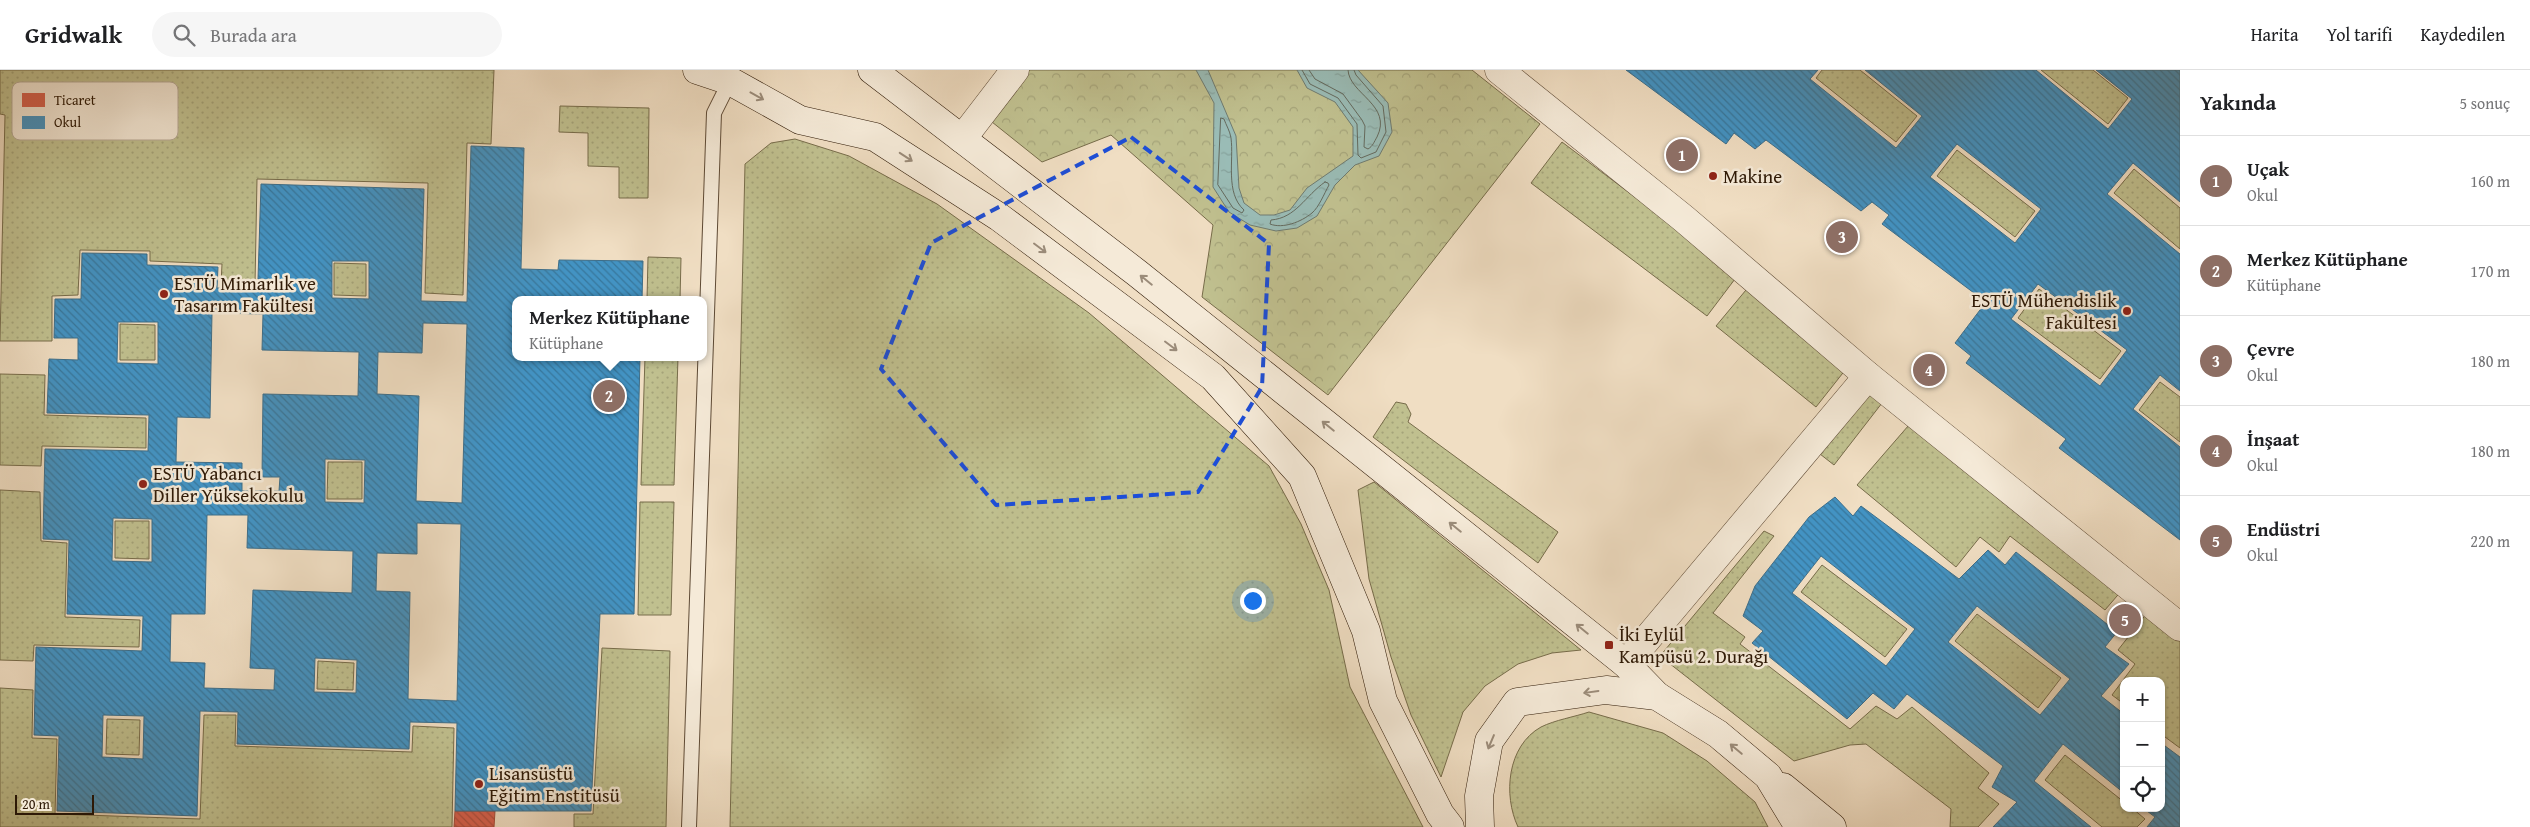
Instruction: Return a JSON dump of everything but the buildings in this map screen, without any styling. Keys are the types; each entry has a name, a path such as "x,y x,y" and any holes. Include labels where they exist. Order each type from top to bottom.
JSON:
{"street":[{"path":"697,70 733,76 800,120 875,137 999,217 1213,377 1302,476 1366,631 1383,701 1440,814 1450,827"},
{"path":"872,70 1145,279 1626,664 1657,696 1718,734 1832,827"},
{"path":"962,139 1015,70"},
{"path":"1499,70 1683,218 1868,376 2180,627"},
{"path":"1626,664 1868,376"},
{"path":"1480,827 1479,796 1489,741 1517,702 1606,690 1657,696"},
{"path":"1768,776 1799,827"}],"lane":[{"path":"707,305 714,113 733,76"},
{"path":"688,827 705,361"}],"highlighted area":[{"path":"1131,137 1269,244 1262,387 1198,492 996,505 881,369 931,243"}],"green space":[{"path":"0,70 494,70 491,144 467,143 463,295 425,293 428,183 257,179 255,285 221,284 222,264 150,261 150,251 80,250 78,295 52,296 52,341 0,341 5,115 0,114"},
{"path":"1029,70 1472,70 1540,124 1328,395 1202,297 1213,225 1111,135 1042,162 992,122"},
{"path":"1822,70 1860,70 1917,116 1896,142 1816,78"},
{"path":"2041,70 2093,70 2128,98 2108,124"},
{"path":"560,106 649,108 648,198 619,198 619,167 588,166 588,133 559,132"},
{"path":"795,139 849,156 937,204 1089,313 1269,466 1301,524 1329,590 1350,687 1423,827 730,827 745,164 771,143"},
{"path":"1562,142 1738,275 1707,316 1531,183"},
{"path":"1957,150 2035,211 2015,237 1937,176"},
{"path":"2134,169 2180,208 2180,249 2114,193"},
{"path":"648,257 681,258 680,296 647,296"},
{"path":"334,263 366,264 366,296 334,295"},
{"path":"1751,284 1850,364 1816,407 1716,326"},
{"path":"2039,289 2121,351 2100,379 2018,318"},
{"path":"120,324 155,325 155,360 120,360"},
{"path":"645,361 678,361 674,485 641,485"},
{"path":"0,374 45,375 44,415 146,418 146,448 42,446 41,466 0,465"},
{"path":"2160,382 2180,397 2180,442 2139,410"},
{"path":"1875,383 1889,394 1834,465 1820,454"},
{"path":"1396,402 1406,404 1411,414 1408,422 1558,532 1538,563 1373,437"},
{"path":"1915,418 2129,582 2105,610 2010,536 1999,552 1980,537 1956,567 1857,485"},
{"path":"328,462 362,462 362,499 327,499"},
{"path":"1374,482 1581,650 1552,653 1518,664 1485,686 1463,712 1441,777 1411,715 1391,657 1369,579 1358,490"},
{"path":"0,490 40,492 41,541 67,543 65,617 140,620 139,647 34,645 33,661 0,660"},
{"path":"640,502 674,502 671,615 638,615"},
{"path":"115,521 149,521 149,559 115,558"},
{"path":"1764,531 1774,536 1713,613 1745,637 1740,644 1850,729 1876,706 1897,719 1912,707 1989,773 1978,788 1999,804 1978,827 1950,827 1951,809 1866,744 1850,745 1794,761 1660,656"},
{"path":"1822,565 1907,629 1885,657 1801,592"},
{"path":"2154,604 2180,623 2180,748 2165,737 2165,677 2125,677 2135,664 2118,650"},
{"path":"1977,614 2061,678 2038,708 1955,641"},
{"path":"602,648 670,651 666,827 574,827 574,814 593,814"},
{"path":"318,661 354,663 353,690 317,689"},
{"path":"2120,684 2120,701 2112,695"},
{"path":"0,688 33,690 32,738 57,739 55,814 200,819 204,715 236,715 235,746 412,752 413,726 454,728 452,827 0,827"},
{"path":"1589,712 1663,733 1707,761 1755,802 1768,827 1518,827 1510,801 1510,786 1511,772 1521,746 1530,735 1541,727 1558,720"},
{"path":"107,719 140,720 139,755 106,754"},
{"path":"2065,755 2120,799 2120,812 2137,812 2145,819 2137,827 2102,827 2045,780"}],"water":[{"path":"1196,70 1208,70 1236,136 1239,188 1244,203 1260,215 1274,215 1290,210 1307,188 1353,156 1353,127 1335,102 1307,88 1297,70 1358,70 1388,103 1392,132 1379,156 1355,165 1335,185 1317,216 1297,228 1276,231 1250,225 1229,212 1213,187 1214,103"}],"place":[{"name":"Uçak","path":"1682,155"},
{"name":"Makine","path":"1713,176"},
{"name":"Çevre","path":"1842,237"},
{"name":"ESTÜ Mimarlık ve Tasarım Fakültesi","path":"164,294"},
{"name":"ESTÜ Mühendislik Fakültesi","path":"2127,311"},
{"name":"İnşaat","path":"1929,370"},
{"name":"Merkez Kütüphane","path":"609,396"},
{"name":"ESTÜ Yabancı Diller Yüksekokulu","path":"143,484"},
{"name":"Endüstri","path":"2125,620"},
{"name":"İki Eylül Kampüsü 2. Durağı","path":"1609,645"},
{"name":"Lisansüstü Eğitim Enstitüsü","path":"479,784"}]}
